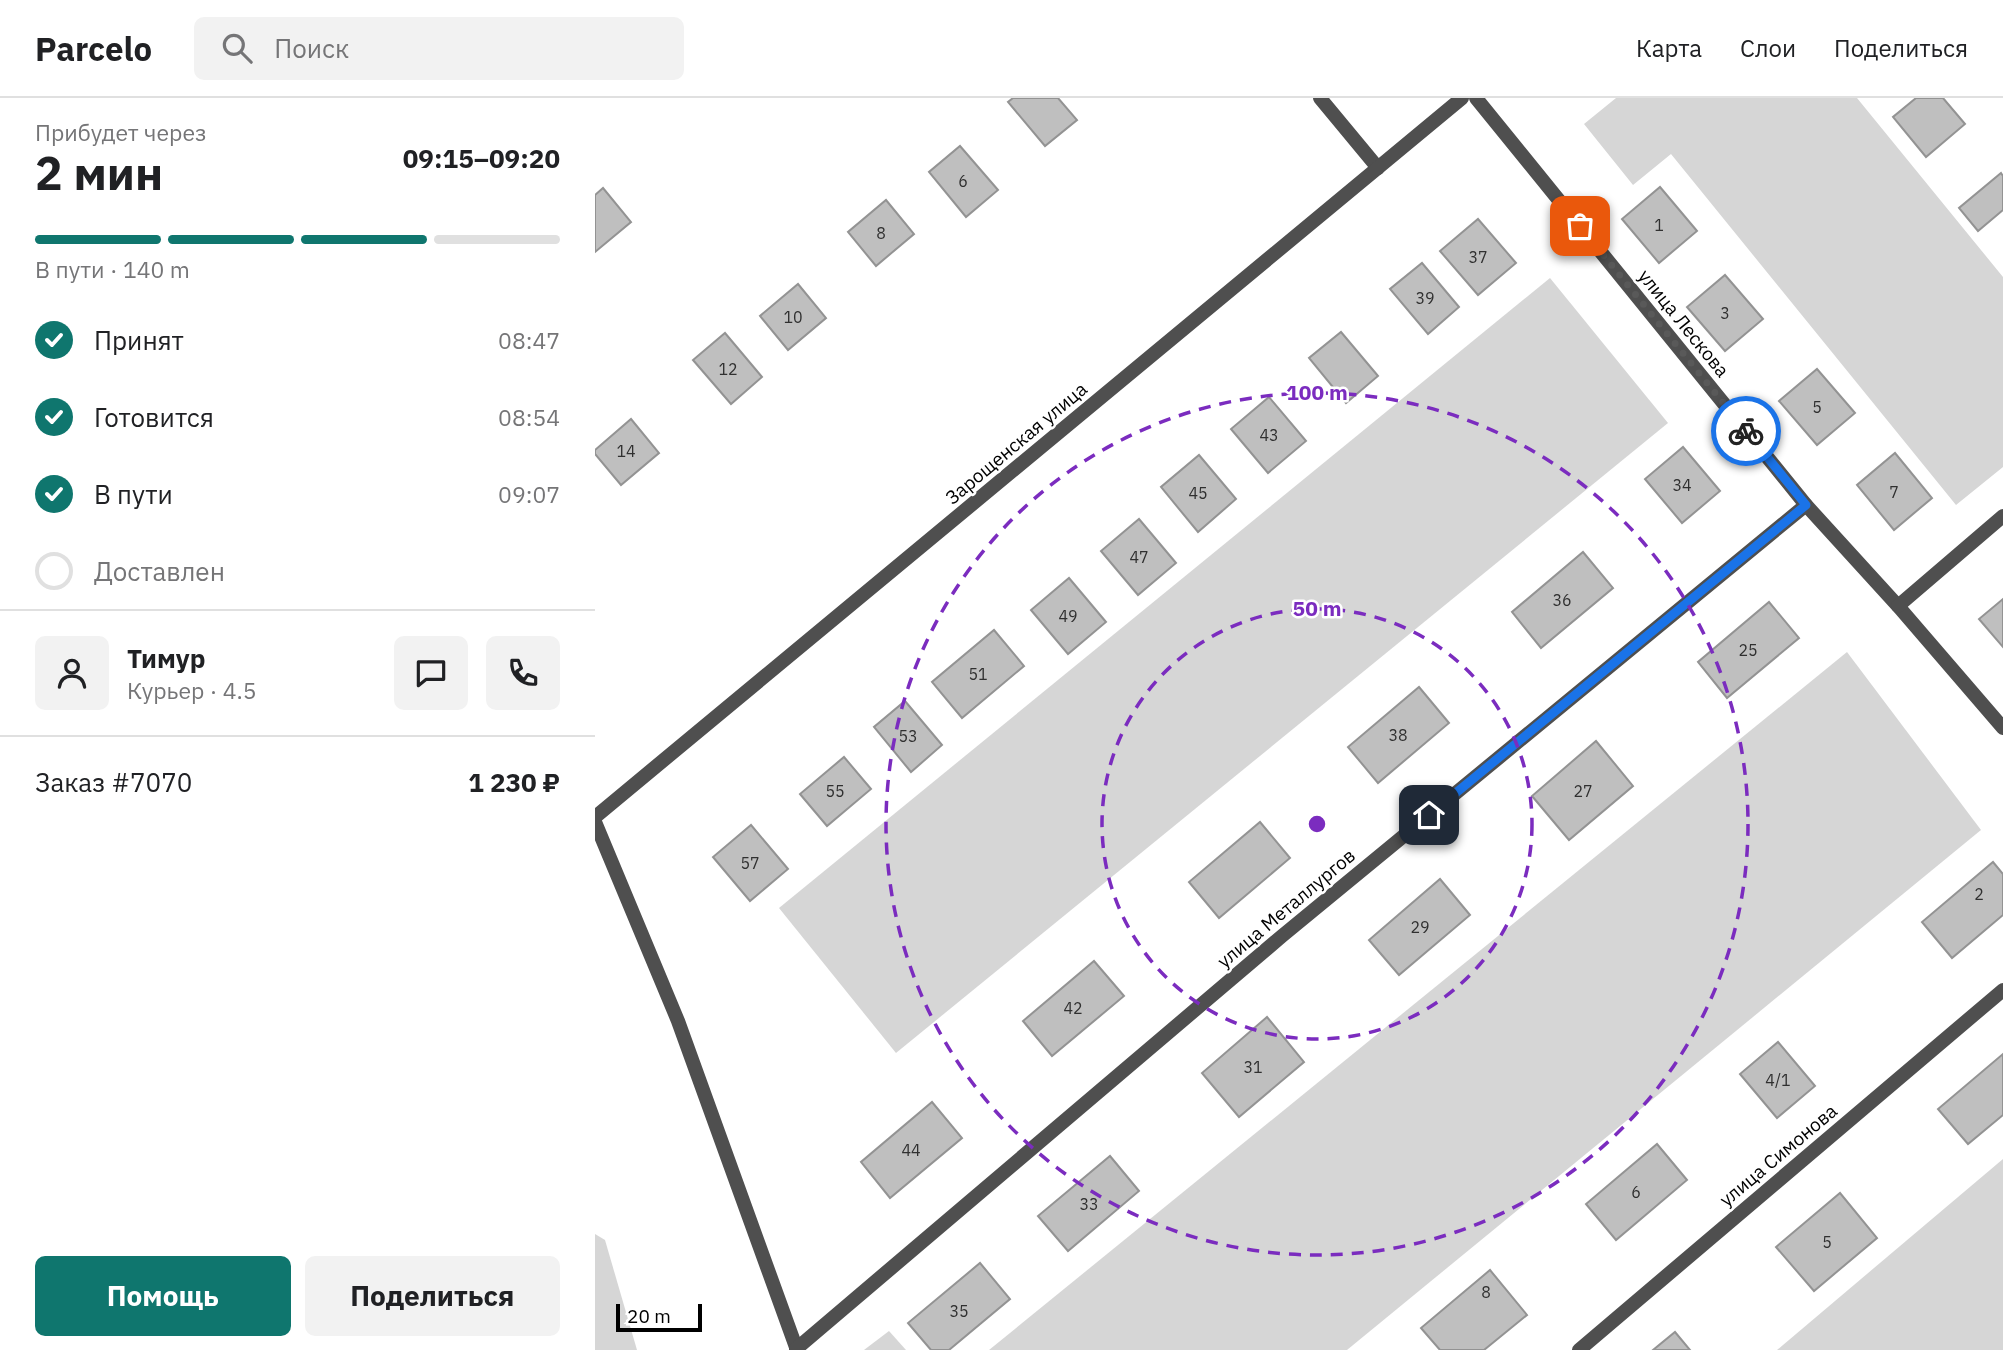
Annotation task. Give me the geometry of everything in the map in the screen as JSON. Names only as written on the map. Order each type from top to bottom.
[{"type":"street","points":[[1320,98],[1378,168]]},
{"type":"street","name":"Зарощенская улица","points":[[595,819],[1462,98]]},
{"type":"street","name":"улица Лескова","points":[[1476,98],[1806,505],[2003,728]]},
{"type":"street","name":"улица Металлургов","points":[[797,1349],[1282,936],[1806,505]]},
{"type":"street","points":[[1898,606],[2003,516]]},
{"type":"street","points":[[595,819],[678,1021],[797,1349]]},
{"type":"street","name":"улица Симонова","points":[[1579,1350],[2003,990]]},
{"type":"shaded area","points":[[1616,98],[1857,98],[2003,277],[2003,467],[1956,505],[1671,154],[1633,185],[1584,124]]},
{"type":"shaded area","points":[[1550,278],[1668,423],[896,1053],[779,908]]},
{"type":"shaded area","points":[[1847,652],[1981,830],[1347,1350],[989,1350]]},
{"type":"shaded area","points":[[2003,1159],[2003,1350],[1777,1350]]},
{"type":"shaded area","points":[[595,1234],[605,1240],[637,1350],[595,1350]]},
{"type":"shaded area","points":[[889,1331],[906,1350],[864,1350]]},
{"type":"building","points":[[1013,98],[1058,98],[1077,120],[1045,146],[1008,102]]},
{"type":"building","points":[[1916,98],[1943,98],[1965,124],[1926,157],[1893,117]]},
{"type":"building","points":[[960,146],[998,190],[966,217],[929,172]]},
{"type":"building","points":[[2001,173],[2003,210],[1978,231],[1959,208]]},
{"type":"building","points":[[1660,187],[1697,231],[1659,263],[1622,219]]},
{"type":"building","points":[[603,188],[631,222],[595,252],[595,195]]},
{"type":"building","points":[[886,200],[914,234],[876,266],[848,232]]},
{"type":"building","points":[[1478,219],[1516,263],[1478,295],[1440,251]]},
{"type":"building","points":[[1422,263],[1459,307],[1428,334],[1390,289]]},
{"type":"building","points":[[1725,275],[1763,319],[1725,351],[1687,307]]},
{"type":"building","points":[[798,284],[826,318],[788,350],[760,316]]},
{"type":"building","points":[[1341,332],[1378,376],[1346,403],[1309,358]]},
{"type":"building","points":[[725,333],[762,377],[731,404],[693,360]]},
{"type":"building","points":[[1817,369],[1855,413],[1817,445],[1779,401]]},
{"type":"building","points":[[1269,397],[1306,441],[1268,473],[1231,429]]},
{"type":"building","points":[[631,419],[659,453],[621,485],[595,454],[595,450]]},
{"type":"building","points":[[1683,447],[1720,491],[1682,523],[1645,479]]},
{"type":"building","points":[[1895,453],[1932,498],[1894,530],[1857,485]]},
{"type":"building","points":[[1199,455],[1236,499],[1198,532],[1161,487]]},
{"type":"building","points":[[1139,519],[1176,563],[1138,595],[1101,551]]},
{"type":"building","points":[[1583,552],[1613,588],[1541,648],[1512,612]]},
{"type":"building","points":[[1069,578],[1106,622],[1068,654],[1031,610]]},
{"type":"building","points":[[2003,599],[2003,647],[1979,619]]},
{"type":"building","points":[[1769,602],[1799,638],[1727,698],[1698,662]]},
{"type":"building","points":[[994,630],[1024,666],[962,718],[932,682]]},
{"type":"building","points":[[1419,687],[1449,723],[1378,783],[1348,747]]},
{"type":"building","points":[[905,701],[942,745],[911,772],[874,727]]},
{"type":"building","points":[[1596,741],[1633,786],[1569,840],[1532,796]]},
{"type":"building","points":[[844,757],[871,789],[827,826],[800,794]]},
{"type":"building","points":[[1260,822],[1290,858],[1219,918],[1189,882]]},
{"type":"building","points":[[751,825],[788,869],[750,901],[713,857]]},
{"type":"building","points":[[1993,862],[2003,874],[2003,915],[1952,958],[1922,922]]},
{"type":"building","points":[[1440,879],[1470,915],[1399,975],[1369,940]]},
{"type":"building","points":[[1094,961],[1124,996],[1052,1056],[1023,1021]]},
{"type":"building","points":[[1267,1017],[1304,1062],[1239,1117],[1202,1073]]},
{"type":"building","points":[[1778,1042],[1815,1086],[1777,1118],[1740,1074]]},
{"type":"building","points":[[2003,1054],[2003,1115],[1968,1144],[1938,1109]]},
{"type":"building","points":[[932,1102],[962,1138],[890,1198],[861,1162]]},
{"type":"building","points":[[1657,1144],[1687,1180],[1616,1240],[1586,1204]]},
{"type":"building","points":[[1110,1156],[1139,1191],[1068,1251],[1038,1216]]},
{"type":"building","points":[[1840,1193],[1877,1238],[1814,1291],[1776,1247]]},
{"type":"building","points":[[980,1263],[1010,1299],[949,1350],[931,1350],[908,1323]]},
{"type":"building","points":[[1490,1270],[1527,1315],[1484,1350],[1440,1350],[1421,1328]]},
{"type":"building","points":[[1675,1332],[1690,1350],[1653,1350]]},
{"type":"way so far","points":[[1580,226],[1746,431]]},
{"type":"route","points":[[1429,815],[1806,505],[1746,431]]}]
